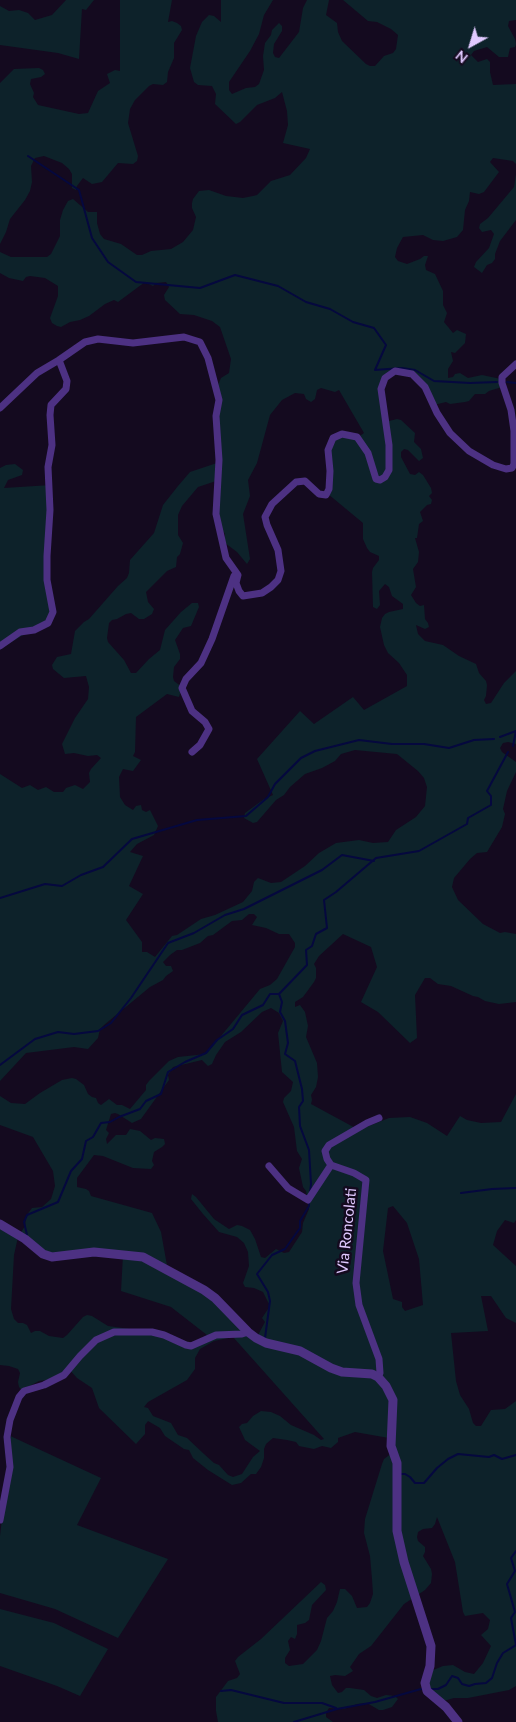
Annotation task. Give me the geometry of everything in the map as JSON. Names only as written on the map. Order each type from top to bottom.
[{"type":"street","points":[[0,408],[37,373],[85,342],[98,339],[133,343],[184,337],[200,342],[208,358],[219,400],[216,416],[219,460],[216,514],[226,558],[236,570],[238,575],[236,583],[238,591],[244,596],[262,593],[271,588],[278,580],[281,571],[278,550],[265,517],[272,504],[296,482],[305,481],[319,494],[326,495],[329,489],[330,471],[328,450],[332,438],[342,434],[357,437],[368,452],[376,479],[380,480],[385,477],[389,470],[389,445],[381,389],[385,378],[395,371],[412,374],[425,387],[437,413],[450,433],[469,450],[493,465],[506,469],[512,468],[514,464],[514,431],[511,410],[502,383],[502,377],[516,364]]},
{"type":"street","points":[[0,646],[20,632],[34,630],[48,623],[53,612],[47,580],[50,510],[48,467],[52,445],[50,415],[51,406],[66,389],[67,381],[59,360]]},
{"type":"street","points":[[192,752],[200,745],[209,729],[205,722],[192,711],[182,688],[186,679],[201,662],[212,638],[236,570]]},
{"type":"street","points":[[331,1165],[326,1158],[325,1151],[328,1145],[379,1118]]},
{"type":"street","name":"Via Roncolati","points":[[269,1166],[288,1188],[308,1200],[331,1165],[354,1173],[366,1180],[356,1283],[359,1305],[380,1359],[380,1373],[378,1377]]},
{"type":"street","points":[[0,1224],[43,1254],[52,1257],[94,1252],[143,1257],[204,1290],[215,1298],[248,1332],[266,1343],[300,1351],[342,1372],[364,1373],[378,1377],[386,1386],[393,1400],[391,1446],[396,1463],[397,1531],[404,1562],[431,1646],[430,1666],[425,1683],[427,1691],[458,1722]]},
{"type":"street","points":[[0,1520],[10,1467],[7,1437],[10,1420],[19,1397],[24,1391],[56,1380],[64,1375],[96,1340],[114,1332],[152,1332],[191,1346],[216,1335],[248,1332]]},
{"type":"shaded area","points":[[66,0],[94,0],[86,10],[82,9],[79,59],[58,53],[0,45],[0,6],[9,11],[19,10],[28,13],[35,20],[52,15]]},
{"type":"shaded area","points":[[120,0],[172,0],[168,22],[177,23],[181,26],[182,30],[174,43],[174,58],[168,72],[167,82],[163,85],[153,84],[149,86],[135,100],[130,109],[128,123],[138,156],[137,161],[133,164],[118,163],[102,182],[92,184],[83,178],[76,190],[72,188],[72,174],[62,163],[44,156],[35,158],[31,166],[32,182],[30,191],[10,219],[0,244],[0,83],[14,69],[39,68],[45,74],[31,79],[30,84],[34,93],[33,97],[38,105],[79,114],[88,113],[98,91],[110,83],[107,74],[115,70],[120,71]]},
{"type":"shaded area","points":[[221,0],[273,0],[264,15],[259,34],[250,51],[229,82],[229,90],[232,94],[259,84],[264,70],[263,56],[265,43],[272,30],[279,23],[282,26],[282,31],[274,44],[273,53],[275,57],[279,58],[299,32],[303,8],[307,0],[329,0],[326,15],[337,23],[342,41],[366,64],[375,66],[384,56],[393,53],[396,49],[398,35],[377,22],[368,21],[343,0],[516,0],[516,20],[509,21],[508,26],[516,44],[515,47],[510,48],[508,57],[499,57],[487,47],[474,51],[471,55],[478,62],[487,59],[490,62],[493,85],[516,84],[516,164],[513,161],[493,158],[490,162],[499,172],[484,192],[479,194],[470,192],[465,210],[463,230],[457,237],[443,241],[433,240],[423,235],[403,237],[395,257],[398,261],[407,264],[428,256],[425,265],[426,270],[435,274],[443,291],[443,305],[447,313],[444,322],[453,333],[457,330],[466,334],[465,343],[455,353],[451,352],[453,361],[448,369],[448,378],[460,373],[468,378],[482,375],[501,379],[502,387],[485,394],[475,394],[469,401],[450,404],[446,402],[434,405],[414,375],[400,371],[382,379],[385,422],[401,420],[415,433],[414,442],[421,449],[423,458],[419,461],[408,450],[404,449],[401,452],[401,457],[410,474],[415,475],[419,472],[423,475],[432,493],[429,496],[432,500],[431,504],[427,505],[420,512],[423,521],[419,524],[417,538],[415,538],[419,552],[418,562],[413,569],[416,587],[411,595],[416,603],[420,606],[424,605],[425,619],[429,627],[425,629],[416,625],[418,634],[425,641],[443,645],[459,656],[476,664],[479,673],[487,685],[484,700],[486,704],[491,703],[504,683],[516,671],[516,744],[503,743],[500,748],[502,752],[516,762],[516,772],[507,791],[503,809],[505,814],[502,827],[487,852],[477,853],[470,859],[454,878],[452,887],[458,900],[483,924],[500,933],[516,934],[516,1002],[499,1004],[485,1001],[451,986],[438,984],[430,978],[425,978],[415,995],[417,1038],[410,1043],[378,1012],[361,1002],[377,967],[371,947],[343,934],[319,956],[314,964],[316,978],[303,997],[295,1002],[295,1007],[300,1005],[305,1012],[308,1026],[306,1037],[317,1063],[318,1077],[316,1087],[311,1095],[311,1104],[359,1130],[389,1118],[410,1117],[427,1123],[447,1136],[460,1116],[467,1120],[481,1123],[501,1122],[516,1094],[516,1220],[514,1223],[505,1220],[497,1231],[493,1245],[516,1266],[516,1323],[506,1318],[491,1296],[481,1296],[488,1331],[451,1333],[456,1381],[460,1395],[469,1409],[473,1423],[476,1426],[481,1426],[491,1410],[505,1409],[516,1401],[516,1686],[509,1690],[468,1698],[454,1698],[440,1702],[424,1688],[426,1673],[443,1666],[453,1665],[465,1672],[474,1674],[483,1663],[491,1646],[481,1635],[488,1629],[490,1620],[483,1613],[465,1616],[463,1612],[455,1562],[437,1517],[432,1528],[423,1529],[418,1532],[417,1537],[418,1541],[425,1547],[423,1556],[431,1569],[431,1583],[425,1590],[404,1604],[371,1646],[359,1654],[350,1667],[353,1671],[345,1676],[330,1676],[332,1685],[338,1693],[346,1688],[350,1688],[364,1690],[377,1698],[386,1695],[395,1696],[398,1699],[392,1707],[383,1710],[379,1710],[367,1703],[357,1704],[344,1709],[329,1708],[326,1717],[333,1722],[218,1722],[216,1697],[228,1681],[237,1678],[240,1674],[235,1661],[238,1657],[261,1639],[321,1582],[325,1585],[326,1590],[312,1605],[309,1620],[297,1625],[295,1639],[291,1637],[288,1641],[290,1650],[285,1658],[285,1663],[289,1666],[303,1664],[317,1650],[327,1618],[333,1611],[340,1589],[345,1589],[352,1596],[357,1608],[367,1607],[370,1603],[373,1594],[370,1556],[364,1533],[365,1519],[384,1459],[392,1453],[389,1438],[355,1432],[338,1438],[338,1442],[331,1448],[322,1446],[314,1449],[299,1446],[296,1442],[273,1438],[266,1444],[261,1467],[256,1474],[251,1474],[241,1483],[232,1485],[208,1470],[193,1458],[189,1450],[184,1449],[165,1436],[160,1428],[148,1421],[145,1425],[145,1434],[136,1444],[99,1408],[92,1388],[77,1378],[68,1368],[53,1379],[39,1381],[22,1390],[18,1382],[20,1373],[18,1369],[0,1365],[0,1225],[18,1237],[25,1226],[26,1216],[32,1208],[42,1207],[51,1199],[55,1186],[53,1171],[33,1137],[0,1125],[0,1096],[11,1103],[25,1104],[62,1080],[72,1078],[84,1085],[88,1094],[96,1098],[101,1105],[109,1099],[117,1105],[130,1109],[146,1090],[146,1085],[149,1081],[169,1061],[178,1057],[206,1054],[260,989],[270,985],[277,979],[295,947],[295,943],[289,934],[279,934],[266,928],[252,925],[257,917],[254,914],[249,914],[242,920],[232,921],[200,943],[177,950],[170,955],[163,962],[166,966],[171,966],[173,971],[163,980],[150,987],[104,1025],[100,1029],[98,1038],[88,1049],[74,1047],[26,1053],[0,1081],[0,774],[22,788],[30,785],[38,790],[46,787],[54,792],[63,792],[66,788],[75,785],[83,789],[90,782],[89,773],[101,758],[97,755],[65,754],[62,744],[75,718],[88,699],[89,687],[86,676],[64,678],[53,669],[52,665],[57,657],[71,654],[75,631],[89,619],[127,578],[130,560],[154,533],[163,505],[178,486],[190,472],[220,462],[218,385],[221,378],[229,373],[231,359],[220,327],[212,321],[194,315],[180,314],[165,300],[164,295],[169,287],[166,282],[156,283],[153,286],[145,282],[118,302],[114,300],[89,316],[61,327],[57,326],[52,323],[50,318],[58,296],[58,286],[45,278],[30,276],[26,277],[23,281],[9,278],[0,273],[0,252],[11,257],[47,257],[51,254],[60,236],[60,220],[63,210],[68,201],[73,199],[88,212],[97,212],[97,223],[100,234],[104,239],[121,244],[137,255],[151,251],[171,249],[183,242],[193,230],[196,217],[192,203],[199,191],[209,190],[226,196],[243,198],[257,195],[271,181],[290,175],[306,158],[310,149],[283,143],[288,125],[287,111],[282,92],[275,98],[257,105],[236,124],[215,104],[216,94],[212,86],[198,85],[194,82],[190,68],[196,36],[202,22],[209,15],[214,16],[221,22]],"holes":[[[321,388],[335,392],[339,390],[364,433],[355,439],[337,435],[329,452],[328,494],[363,523],[363,539],[367,548],[370,552],[379,556],[379,560],[372,572],[373,607],[377,609],[380,605],[379,591],[385,584],[389,587],[392,596],[403,604],[403,609],[385,614],[380,627],[388,653],[399,663],[407,675],[407,686],[364,710],[353,697],[314,724],[300,711],[257,759],[273,795],[264,799],[245,813],[244,818],[253,823],[257,822],[276,800],[284,795],[305,774],[335,761],[341,754],[355,750],[397,754],[424,778],[427,787],[425,806],[416,817],[396,830],[388,842],[373,843],[359,840],[336,843],[319,853],[305,866],[281,882],[271,883],[258,878],[254,882],[252,891],[243,902],[215,915],[201,919],[177,935],[172,936],[155,957],[147,952],[142,952],[142,942],[126,920],[143,894],[129,886],[143,856],[130,852],[137,844],[154,835],[158,826],[150,810],[146,812],[142,810],[141,805],[136,806],[133,810],[125,805],[120,797],[119,777],[123,769],[133,771],[141,760],[133,756],[135,752],[136,717],[167,694],[179,697],[182,687],[174,681],[173,677],[174,667],[180,659],[175,640],[183,628],[191,626],[199,607],[198,603],[192,603],[181,612],[165,630],[160,650],[136,673],[131,673],[124,660],[108,642],[109,623],[126,614],[131,613],[139,619],[144,619],[152,614],[154,609],[148,602],[146,592],[167,571],[176,567],[177,557],[180,554],[183,543],[178,535],[178,515],[182,506],[198,487],[216,481],[217,522],[225,534],[225,543],[237,552],[247,564],[250,559],[243,514],[250,496],[248,480],[257,463],[270,415],[282,400],[295,393],[304,394],[306,399],[311,402],[315,399],[317,390]],[[271,1008],[279,1013],[283,1021],[278,1033],[282,1072],[293,1082],[291,1091],[284,1098],[283,1102],[294,1127],[297,1151],[302,1159],[299,1168],[309,1209],[303,1223],[302,1232],[289,1252],[284,1253],[276,1249],[265,1258],[261,1257],[250,1230],[237,1225],[229,1229],[214,1219],[192,1194],[191,1199],[219,1232],[237,1237],[244,1243],[248,1252],[249,1266],[243,1283],[245,1287],[263,1292],[269,1304],[262,1318],[265,1322],[256,1339],[197,1286],[168,1271],[161,1232],[152,1213],[91,1196],[86,1189],[77,1187],[77,1178],[94,1155],[103,1156],[133,1168],[151,1169],[154,1165],[152,1161],[154,1152],[165,1144],[164,1139],[155,1138],[151,1140],[140,1131],[130,1129],[126,1135],[116,1135],[107,1144],[106,1139],[109,1133],[106,1130],[111,1114],[118,1114],[132,1123],[141,1119],[169,1080],[168,1075],[173,1067],[202,1060],[208,1066],[212,1064],[225,1042],[241,1032],[262,1012]],[[393,1206],[407,1223],[419,1259],[423,1305],[405,1311],[402,1307],[402,1302],[393,1299],[383,1251],[388,1208]],[[18,1237],[51,1258],[123,1255],[121,1291],[171,1307],[207,1335],[194,1343],[167,1334],[108,1326],[87,1315],[63,1338],[49,1336],[40,1331],[31,1333],[27,1325],[18,1323],[14,1319],[11,1309],[14,1255]],[[233,1337],[324,1439],[321,1440],[291,1425],[280,1416],[271,1412],[261,1411],[239,1427],[245,1440],[260,1451],[253,1457],[242,1474],[233,1477],[228,1475],[187,1438],[178,1435],[171,1423],[153,1416],[148,1408],[144,1407],[148,1402],[187,1380],[195,1369],[195,1358],[200,1349],[214,1341]]]},
{"type":"shaded area","points":[[516,174],[516,220],[500,241],[495,259],[487,265],[482,273],[474,267],[476,262],[489,248],[494,234],[491,230],[482,232],[479,228],[480,224],[488,218],[514,187]]},
{"type":"shaded area","points":[[15,464],[23,470],[22,475],[8,480],[4,488],[51,485],[48,559],[53,617],[0,649],[0,468]]},
{"type":"shaded area","points":[[6,1434],[101,1478],[77,1525],[168,1559],[118,1638],[55,1609],[0,1593],[0,1536],[9,1456]]},
{"type":"shaded area","points":[[0,1609],[54,1623],[108,1649],[80,1696],[0,1666]]},
{"type":"waterway","points":[[28,156],[79,190],[92,238],[108,262],[136,282],[200,288],[235,275],[278,286],[306,302],[330,309],[353,322],[374,328],[386,345],[375,370],[402,368],[415,370],[434,381],[497,382]]},
{"type":"waterway","points":[[507,382],[516,383]]},
{"type":"waterway","points":[[500,737],[516,731]]},
{"type":"waterway","points":[[513,746],[516,731]]},
{"type":"waterway","points":[[0,898],[45,884],[62,886],[81,875],[103,867],[132,839],[197,820],[246,816],[268,797],[275,784],[301,758],[315,751],[359,740],[392,744],[424,744],[449,748],[474,740],[494,739]]},
{"type":"waterway","points":[[27,1235],[24,1222],[27,1215],[58,1202],[71,1171],[82,1159],[86,1141],[93,1137],[101,1123],[110,1122],[140,1109],[146,1101],[161,1094],[168,1072],[206,1053],[217,1040],[233,1029],[242,1015],[263,1005],[270,994],[279,994],[307,965],[306,950],[312,946],[316,934],[327,928],[324,900],[376,858],[419,851],[467,824],[468,818],[491,805],[491,796],[487,791],[508,752]]},
{"type":"waterway","points":[[0,1065],[35,1039],[58,1032],[74,1034],[98,1031],[111,1023],[131,998],[168,943],[194,933],[225,915],[244,909],[322,870],[342,855],[374,861]]},
{"type":"waterway","points":[[279,994],[282,1002],[280,1012],[285,1021],[288,1043],[285,1054],[295,1061],[302,1089],[303,1101],[299,1107],[300,1126],[309,1150],[310,1193]]},
{"type":"waterway","points":[[461,1193],[516,1188]]},
{"type":"waterway","points":[[265,1338],[270,1301],[268,1292],[257,1274],[272,1255],[285,1249],[300,1228],[300,1221],[309,1206],[309,1202]]},
{"type":"waterway","points":[[401,1474],[410,1477],[415,1483],[424,1483],[437,1468],[458,1454],[489,1457],[494,1455],[502,1459],[516,1455]]},
{"type":"waterway","points":[[432,1689],[438,1689],[446,1685],[452,1676],[458,1678],[462,1684],[469,1686],[486,1683],[492,1678],[503,1653],[516,1645],[511,1618],[515,1612],[507,1584],[515,1571],[511,1558],[516,1551]]},
{"type":"waterway","points":[[294,1722],[337,1709],[375,1702],[421,1689]]},
{"type":"waterway","points":[[221,1691],[231,1690],[284,1703],[322,1703],[336,1708]]}]
